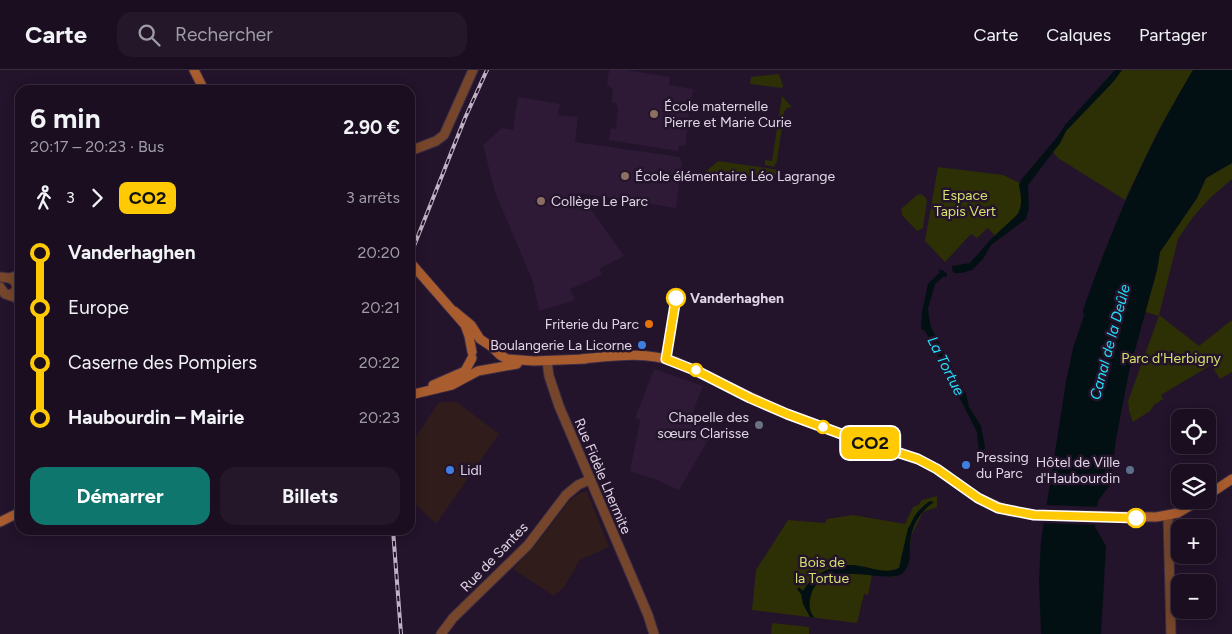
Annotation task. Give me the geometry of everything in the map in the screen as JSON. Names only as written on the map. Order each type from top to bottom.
[{"type":"main road","points":[[194,70],[202,85]]},
{"type":"main road","points":[[415,268],[454,311],[468,322],[478,337],[508,359],[534,361]]},
{"type":"main road","points":[[454,311],[468,331],[476,366],[487,369]]},
{"type":"main road","points":[[415,392],[463,372],[468,367],[478,345],[487,344]]},
{"type":"main road","points":[[487,369],[496,361],[496,350]]},
{"type":"main road","points":[[415,393],[452,385],[476,372],[487,369],[534,361],[631,355],[663,359],[699,372],[772,408],[918,459],[937,469],[978,498],[998,508],[1024,514],[1148,518],[1168,516],[1186,509]]},
{"type":"main road","points":[[1216,490],[1232,479]]},
{"type":"main road","points":[[0,522],[15,514]]},
{"type":"main road","points":[[0,527],[15,520]]},
{"type":"street","points":[[415,149],[436,141],[444,135],[473,70]]},
{"type":"street","points":[[3,290],[2,282],[5,278]]},
{"type":"street","points":[[3,290],[15,292]]},
{"type":"street","points":[[3,290],[15,296]]},
{"type":"street","name":"Rue Fidèle Lhermite","points":[[547,360],[549,376],[556,400],[654,634]]},
{"type":"street","name":"Rue de Santes","points":[[441,634],[453,618],[528,545],[566,495],[578,485],[589,480]]},
{"type":"street","points":[[1168,516],[1171,634]]},
{"type":"shaded area","name":"École maternelle Pierre et Marie Curie","points":[[609,70],[625,70],[670,77],[669,85],[693,89],[685,146],[679,146],[678,151],[609,140],[611,128],[616,129],[618,109],[616,103],[611,102],[613,90],[607,84]]},
{"type":"shaded area","name":"Collège Le Parc","points":[[518,97],[560,104],[558,115],[578,117],[575,142],[680,157],[680,161],[682,161],[676,208],[579,193],[624,256],[599,269],[602,275],[570,289],[575,300],[539,311],[533,282],[495,192],[483,145],[502,128],[513,130]]},
{"type":"shaded area","points":[[654,369],[703,386],[692,414],[694,422],[712,433],[679,490],[630,471],[640,420],[635,418]]},
{"type":"shaded area","points":[[439,402],[457,402],[499,434],[436,524],[415,504],[415,438]]},
{"type":"shaded area","points":[[587,491],[609,547],[580,560],[564,587],[554,596],[513,569],[537,543],[570,500],[580,493]]},
{"type":"green space","points":[[1122,70],[1193,70],[1158,131],[1125,200],[1058,158],[1053,152],[1066,131]]},
{"type":"green space","points":[[779,74],[782,88],[750,84],[751,77]]},
{"type":"green space","points":[[782,96],[792,107],[787,108],[784,112],[777,161],[774,167],[765,165],[765,160],[772,161]]},
{"type":"green space","points":[[718,161],[779,170],[779,172],[766,183],[703,174]]},
{"type":"green space","name":"Parc d'Herbigny","points":[[1232,163],[1232,179],[1210,198],[1193,217],[1178,239],[1159,315],[1199,346],[1232,320],[1232,372],[1220,379],[1211,365],[1161,395],[1163,399],[1154,405],[1150,411],[1133,422],[1128,401],[1159,316],[1145,312],[1160,252],[1197,198],[1206,178]]},
{"type":"green space","name":"Espace Tapis Vert","points":[[938,167],[1003,175],[1020,183],[1021,195],[1020,209],[1017,215],[995,236],[988,228],[977,238],[971,234],[945,262],[925,241]]},
{"type":"green space","points":[[920,194],[927,200],[923,228],[917,231],[902,215],[901,209]]},
{"type":"green space","name":"Bois de la Tortue","points":[[937,496],[937,507],[923,512],[911,536],[908,566],[904,572],[894,577],[872,575],[868,595],[864,594],[857,623],[752,610],[756,570],[788,520],[825,523],[827,519],[853,515],[905,524],[913,507],[922,500]]},
{"type":"green space","points":[[772,623],[809,627],[809,634],[771,634]]},
{"type":"water","points":[[1115,70],[1122,70],[1066,131],[1060,143],[1028,185],[1029,208],[1026,219],[991,245],[983,259],[972,270],[954,273],[952,266],[970,263],[991,239],[1018,214],[1021,203],[1019,185],[1021,180],[1065,125]]},
{"type":"water","name":"Canal de la Deûle","points":[[1193,70],[1232,70],[1232,163],[1206,178],[1197,198],[1160,252],[1157,270],[1129,372],[1116,439],[1110,485],[1098,501],[1095,527],[1106,546],[1101,634],[1041,634],[1039,580],[1041,541],[1066,382],[1073,348],[1084,316],[1083,310],[1106,248],[1132,187],[1160,128]]},
{"type":"water","name":"La Tortue","points":[[938,269],[947,274],[946,278],[944,276],[935,284],[928,308],[929,318],[931,327],[966,394],[969,407],[981,426],[985,446],[980,464],[976,463],[979,453],[977,432],[930,340],[925,331],[921,329],[922,312],[928,284],[940,272]]},
{"type":"water","points":[[930,501],[934,502],[922,513],[912,531],[909,563],[904,572],[891,577],[836,574],[827,577],[813,589],[810,605],[811,612],[815,618],[810,617],[803,604],[801,594],[797,589],[799,587],[803,591],[818,575],[838,566],[853,565],[888,571],[899,568],[908,528],[917,512]]},
{"type":"pier","points":[[1045,505],[1100,507],[1098,525],[1042,523]]},
{"type":"railway","points":[[415,243],[465,118],[487,70]]},
{"type":"railway","points":[[393,535],[401,634]]},
{"type":"bus line","name":"CO2","points":[[676,298],[666,359],[699,372],[737,392],[787,414],[918,459],[947,475],[978,498],[998,508],[1034,515],[1136,518]]},
{"type":"place","name":"École maternelle Pierre et Marie Curie","points":[[654,114]]},
{"type":"place","name":"École élémentaire Léo Lagrange","points":[[625,176]]},
{"type":"place","name":"Collège Le Parc","points":[[541,201]]},
{"type":"place","name":"Vanderhaghen","points":[[676,298]]},
{"type":"place","name":"Friterie du Parc","points":[[649,324]]},
{"type":"place","name":"Boulangerie La Licorne","points":[[642,345]]},
{"type":"place","name":"Chapelle des sœurs Clarisse","points":[[759,425]]},
{"type":"place","name":"Pressing du Parc","points":[[966,465]]},
{"type":"place","name":"Lidl","points":[[450,470]]},
{"type":"place","name":"Hôtel de Ville d'Haubourdin","points":[[1130,470]]}]
